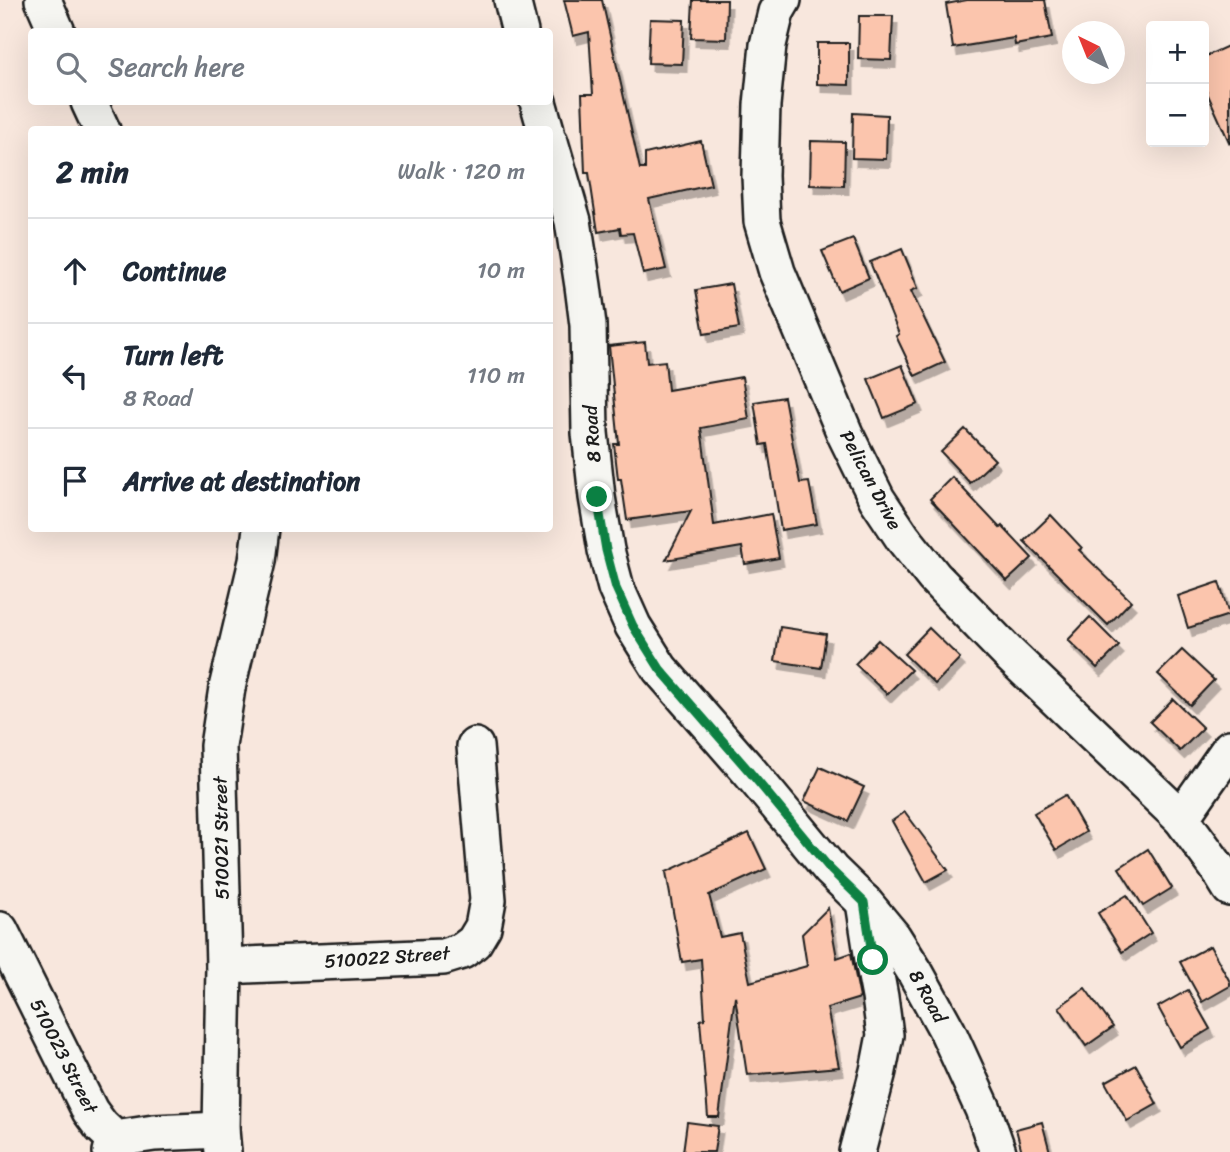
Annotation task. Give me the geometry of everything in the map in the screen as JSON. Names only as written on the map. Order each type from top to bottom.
[{"type":"street","points":[[43,0],[55,28]]},
{"type":"street","points":[[512,0],[519,28]]},
{"type":"street","name":"Pelican Drive","points":[[783,0],[776,12],[768,45],[763,93],[760,176],[762,221],[777,272],[845,434],[877,499],[934,577],[1010,655],[1181,818],[1230,888]]},
{"type":"street","points":[[90,105],[100,126]]},
{"type":"street","points":[[539,105],[545,126]]},
{"type":"street","name":"8 Road","points":[[553,152],[573,221],[582,273],[588,325],[590,433],[599,510],[616,588],[633,626],[660,669],[831,870],[864,902],[893,937],[948,1032],[983,1109],[998,1152]]},
{"type":"street","name":"510021 Street","points":[[222,1141],[224,966],[218,746],[227,688],[257,561],[261,532]]},
{"type":"street","name":"510022 Street","points":[[224,966],[443,957],[463,951],[474,942],[483,927],[488,900],[475,746]]},
{"type":"street","points":[[1181,818],[1230,748]]},
{"type":"street","points":[[857,1152],[885,1035],[864,902]]},
{"type":"street","name":"510023 Street","points":[[0,930],[90,1111],[113,1146]]},
{"type":"street","points":[[113,1146],[154,1133],[222,1141]]},
{"type":"building","points":[[564,0],[602,0],[640,169],[645,169],[645,154],[701,141],[711,185],[649,199],[666,269],[643,274],[633,233],[621,234],[620,228],[598,232],[589,173],[585,173],[582,94],[593,94],[589,32],[573,36]]},
{"type":"building","points":[[693,0],[727,0],[726,39],[691,38]]},
{"type":"building","points":[[967,0],[1045,0],[1052,38],[1015,45],[1014,38],[953,48],[946,4]]},
{"type":"building","points":[[859,16],[893,16],[891,60],[858,59]]},
{"type":"building","points":[[650,19],[684,20],[682,64],[648,63]]},
{"type":"building","points":[[817,43],[849,43],[849,85],[817,84]]},
{"type":"building","points":[[1230,45],[1230,144],[1209,97],[1209,55]]},
{"type":"building","points":[[853,113],[887,115],[886,159],[852,158]]},
{"type":"building","points":[[811,141],[845,142],[844,186],[810,185]]},
{"type":"building","points":[[853,239],[869,278],[839,291],[822,251]]},
{"type":"building","points":[[902,249],[918,288],[911,291],[945,362],[915,376],[896,336],[899,334],[870,262]]},
{"type":"building","points":[[731,284],[739,328],[704,334],[696,290]]},
{"type":"building","points":[[645,342],[647,363],[665,361],[668,390],[742,377],[749,419],[701,428],[714,525],[771,514],[779,558],[745,564],[742,547],[666,560],[691,511],[627,520],[614,444],[619,444],[609,346]]},
{"type":"building","points":[[902,365],[918,404],[884,418],[868,379]]},
{"type":"building","points":[[784,397],[800,483],[809,482],[817,524],[781,530],[767,444],[761,445],[754,402]]},
{"type":"building","points":[[965,429],[995,460],[970,483],[941,452]]},
{"type":"building","points":[[952,477],[1032,558],[1007,581],[930,499]]},
{"type":"building","points":[[1051,515],[1082,548],[1079,550],[1131,601],[1108,625],[1024,541]]},
{"type":"building","points":[[1219,582],[1229,615],[1188,628],[1178,596]]},
{"type":"building","points":[[1090,617],[1119,646],[1097,668],[1068,640]]},
{"type":"building","points":[[780,627],[826,634],[821,668],[775,661]]},
{"type":"building","points":[[929,628],[960,658],[935,684],[904,654]]},
{"type":"building","points":[[878,640],[911,670],[887,694],[855,664]]},
{"type":"building","points":[[1182,650],[1214,680],[1190,705],[1158,674]]},
{"type":"building","points":[[1173,699],[1203,728],[1180,751],[1150,722]]},
{"type":"building","points":[[820,767],[864,787],[848,821],[804,801]]},
{"type":"building","points":[[1065,795],[1086,832],[1056,850],[1034,813]]},
{"type":"building","points":[[905,812],[948,870],[926,882],[892,821]]},
{"type":"building","points":[[749,833],[766,869],[709,895],[720,937],[740,933],[750,982],[807,966],[802,934],[828,908],[837,958],[851,953],[860,998],[827,1008],[839,1067],[747,1075],[735,996],[719,1117],[708,1117],[700,1020],[705,1019],[701,959],[682,962],[666,872]]},
{"type":"building","points":[[1148,849],[1172,888],[1143,906],[1119,868]]},
{"type":"building","points":[[1127,895],[1151,933],[1122,952],[1098,913]]},
{"type":"building","points":[[1210,946],[1230,986],[1202,1002],[1180,962]]},
{"type":"building","points":[[1085,988],[1113,1027],[1086,1046],[1059,1007]]},
{"type":"building","points":[[1188,990],[1210,1029],[1180,1047],[1158,1007]]},
{"type":"building","points":[[1136,1065],[1157,1104],[1127,1121],[1105,1082]]},
{"type":"building","points":[[687,1122],[718,1126],[714,1152],[683,1152]]},
{"type":"building","points":[[1042,1122],[1050,1152],[1022,1152],[1016,1129]]},
{"type":"route","points":[[597,497],[616,588],[633,626],[660,669],[831,870],[864,902],[873,960]]}]
